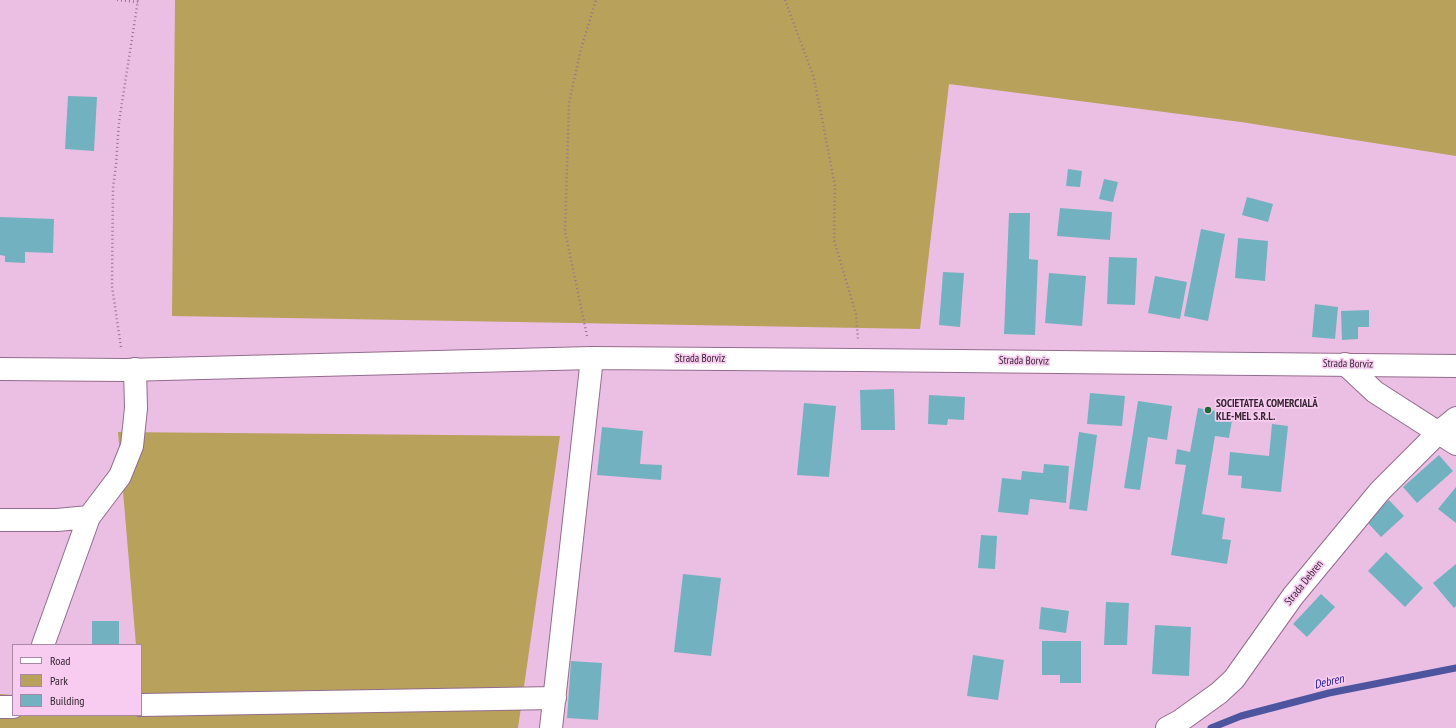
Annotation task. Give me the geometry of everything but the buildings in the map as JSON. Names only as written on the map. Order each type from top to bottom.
[{"type":"street","name":"Strada Borviz","points":[[0,369],[130,369],[592,358],[1456,366]]},
{"type":"street","points":[[551,728],[592,358]]},
{"type":"street","points":[[1345,364],[1375,392],[1448,438]]},
{"type":"street","points":[[43,644],[89,517],[120,476],[132,446],[136,408],[130,369]]},
{"type":"street","name":"Strada Debren","points":[[1167,728],[1180,721],[1219,693],[1234,679],[1297,590],[1380,492],[1448,438],[1456,418]]},
{"type":"street","points":[[0,520],[57,520],[89,517]]},
{"type":"street","points":[[142,705],[555,698]]},
{"type":"path","points":[[117,0],[138,1],[119,122],[112,204],[112,286],[130,369]]},
{"type":"path","points":[[592,358],[565,231],[569,103],[581,50],[596,0]]},
{"type":"path","points":[[785,0],[814,78],[835,186],[834,240],[856,314],[858,360]]},
{"type":"green space","points":[[175,0],[1456,0],[1456,156],[1241,122],[949,84],[920,329],[172,316]]},
{"type":"green space","points":[[118,432],[560,436],[518,728],[0,728],[0,694],[12,695],[12,716],[142,716],[142,644],[136,644]]},
{"type":"waterway","name":"Debren","points":[[1211,728],[1241,716],[1329,693],[1456,668]]},
{"type":"place","name":"SOCIETATEA COMERCIALĂ KLE-MEL S.R.L.","points":[[1208,410]]}]
